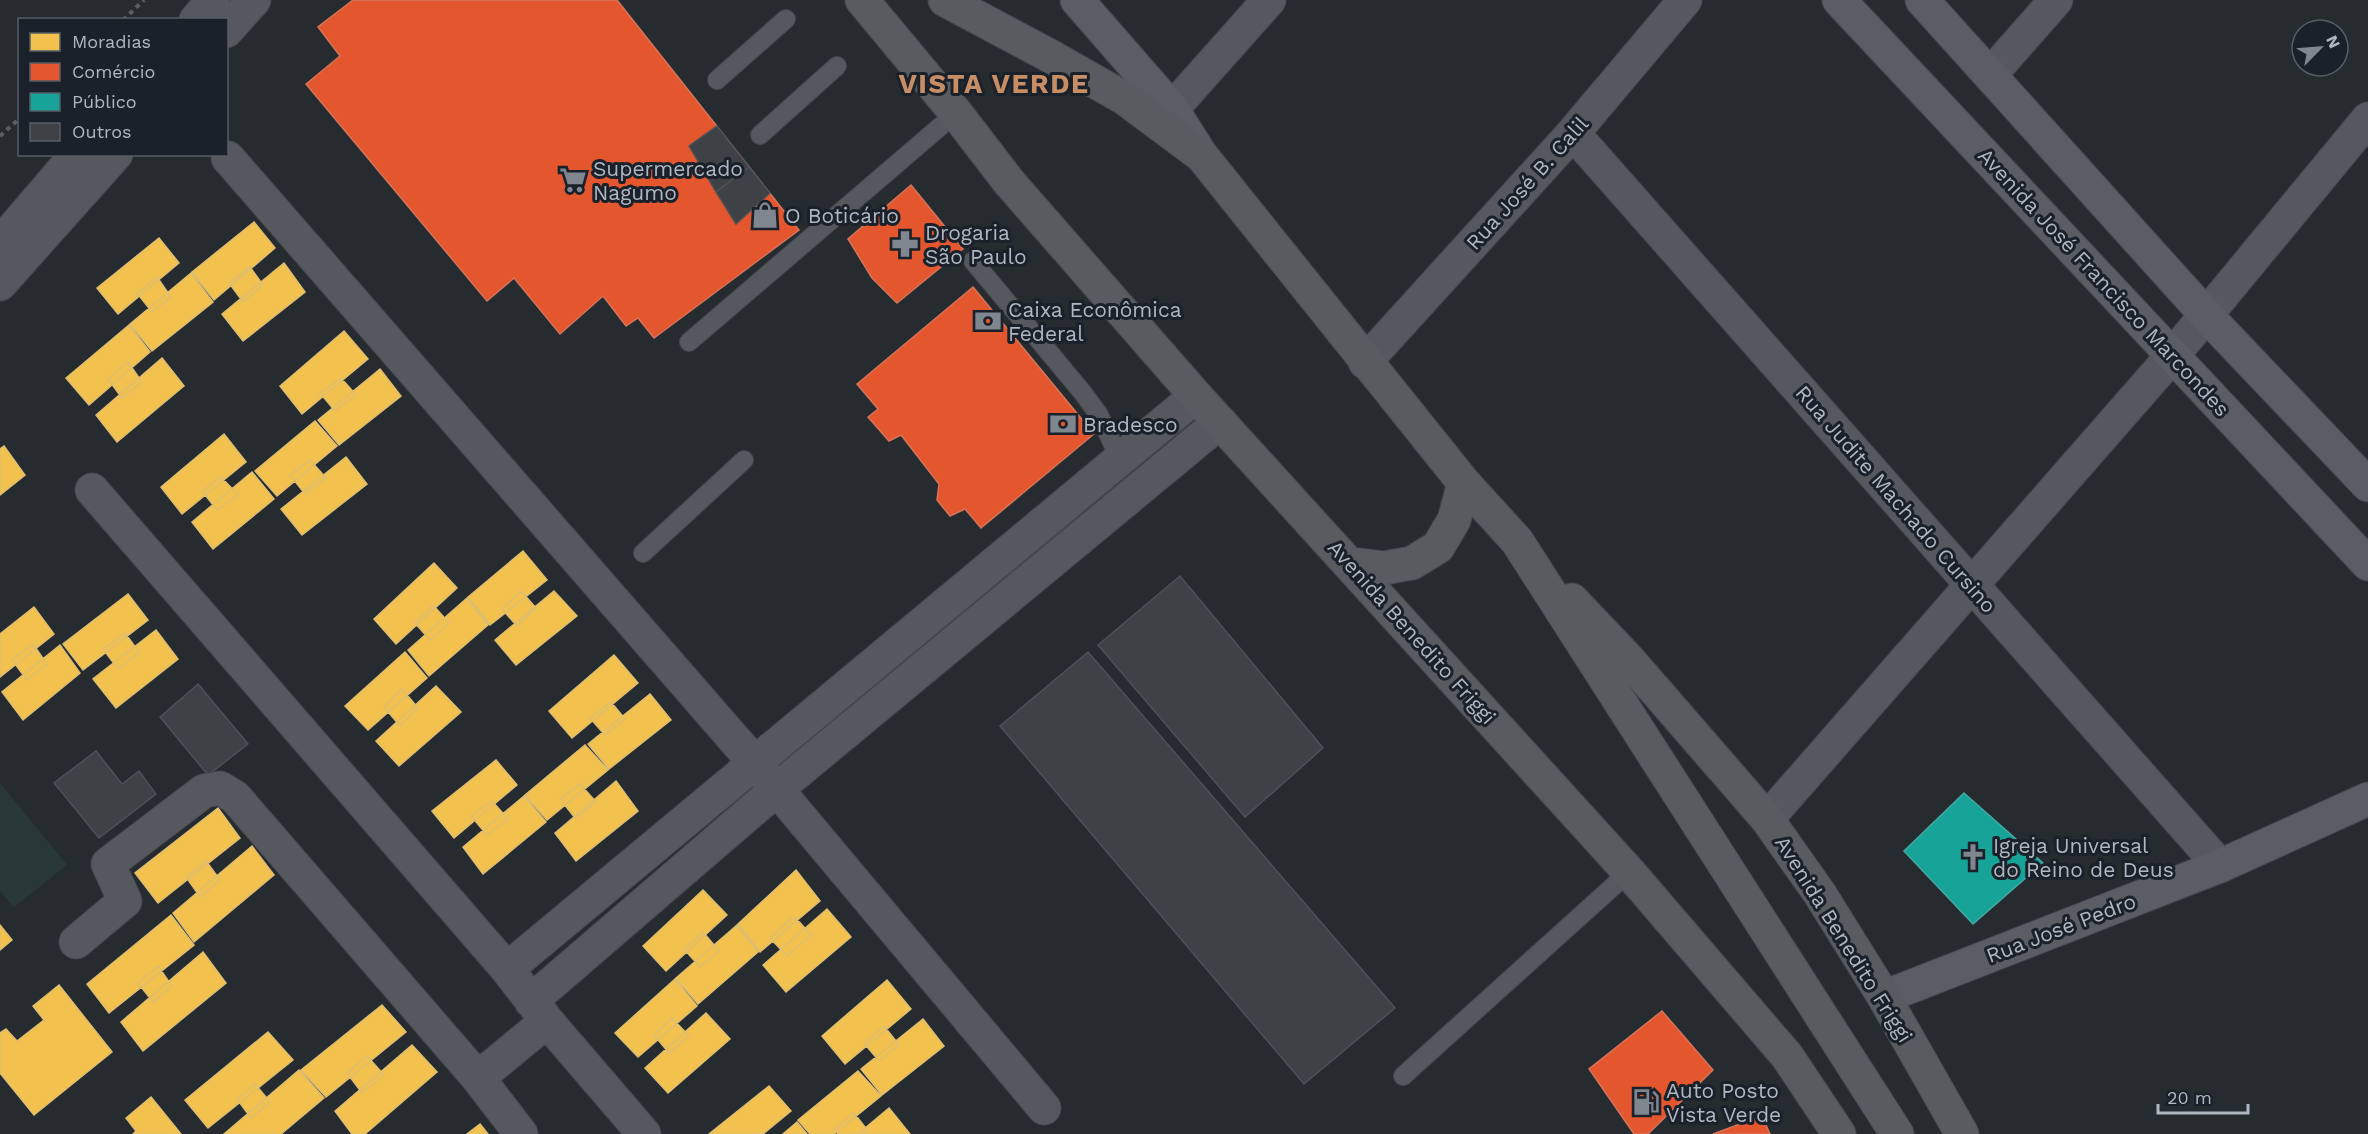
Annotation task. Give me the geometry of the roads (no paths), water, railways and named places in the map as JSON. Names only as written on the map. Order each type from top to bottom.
[{"type":"main road","name":"Avenida Benedito Friggi","points":[[862,0],[1033,210],[1196,396],[1629,872],[1787,1056]]},
{"type":"main road","name":"Avenida Benedito Friggi","points":[[945,0],[1124,98],[1202,156],[1464,483],[1629,660],[1767,819],[1820,894],[1884,997],[1962,1134]]},
{"type":"main road","points":[[1351,564],[1384,568],[1412,563],[1438,547],[1454,520],[1464,483]]},
{"type":"main road","name":"Avenida Benedito Friggi","points":[[1517,541],[1897,1134]]},
{"type":"main road","points":[[1787,1056],[1820,1134]]},
{"type":"main road","points":[[1787,1056],[1839,1134]]},
{"type":"street","points":[[198,18],[213,0]]},
{"type":"street","points":[[228,28],[254,0]]},
{"type":"street","points":[[1172,109],[1269,0]]},
{"type":"street","name":"Rua José B. Calil","points":[[1365,362],[1573,133],[1685,0]]},
{"type":"street","name":"Avenida José Francisco Marcondes","points":[[1839,0],[2368,564]]},
{"type":"street","points":[[1922,0],[2206,315],[2368,485]]},
{"type":"street","points":[[1990,75],[2056,0]]},
{"type":"street","points":[[1088,12],[1172,109],[1202,156]]},
{"type":"street","points":[[1767,819],[2173,355],[2368,119]]},
{"type":"street","name":"Rua Judite Machado Cursino","points":[[1573,133],[2220,866]]},
{"type":"street","points":[[0,244],[75,156]]},
{"type":"street","points":[[0,284],[114,156]]},
{"type":"street","points":[[228,158],[754,762],[1044,1108]]},
{"type":"street","points":[[507,969],[1196,396]]},
{"type":"street","points":[[478,1078],[539,1011],[776,790],[1220,422]]},
{"type":"street","points":[[92,490],[507,969],[539,1011],[644,1134]]},
{"type":"street","points":[[76,942],[125,901],[108,864],[204,791],[220,788],[235,796],[478,1078],[521,1134]]},
{"type":"street","name":"Rua José Pedro","points":[[1884,997],[2220,866],[2368,799]]},
{"type":"lane","points":[[1063,0],[1088,12]]},
{"type":"lane","points":[[717,80],[786,19]]},
{"type":"lane","points":[[760,135],[837,66]]},
{"type":"lane","points":[[688,342],[956,113]]},
{"type":"lane","points":[[973,261],[1083,393],[1099,415],[1120,459]]},
{"type":"lane","points":[[644,553],[744,460]]},
{"type":"lane","points":[[1403,1076],[1629,872]]},
{"type":"place","name":"Supermercado Nagumo","points":[[573,180]]},
{"type":"place","name":"O Boticário","points":[[765,215]]},
{"type":"place","name":"Drogaria São Paulo","points":[[905,244]]},
{"type":"place","name":"Caixa Econômica Federal","points":[[988,321]]},
{"type":"place","name":"Bradesco","points":[[1063,424]]},
{"type":"place","name":"Igreja Universal do Reino de Deus","points":[[1973,857]]},
{"type":"place","name":"Auto Posto Vista Verde","points":[[1646,1102]]},
{"type":"district","name":"VISTA VERDE","points":[[994,84]]}]
